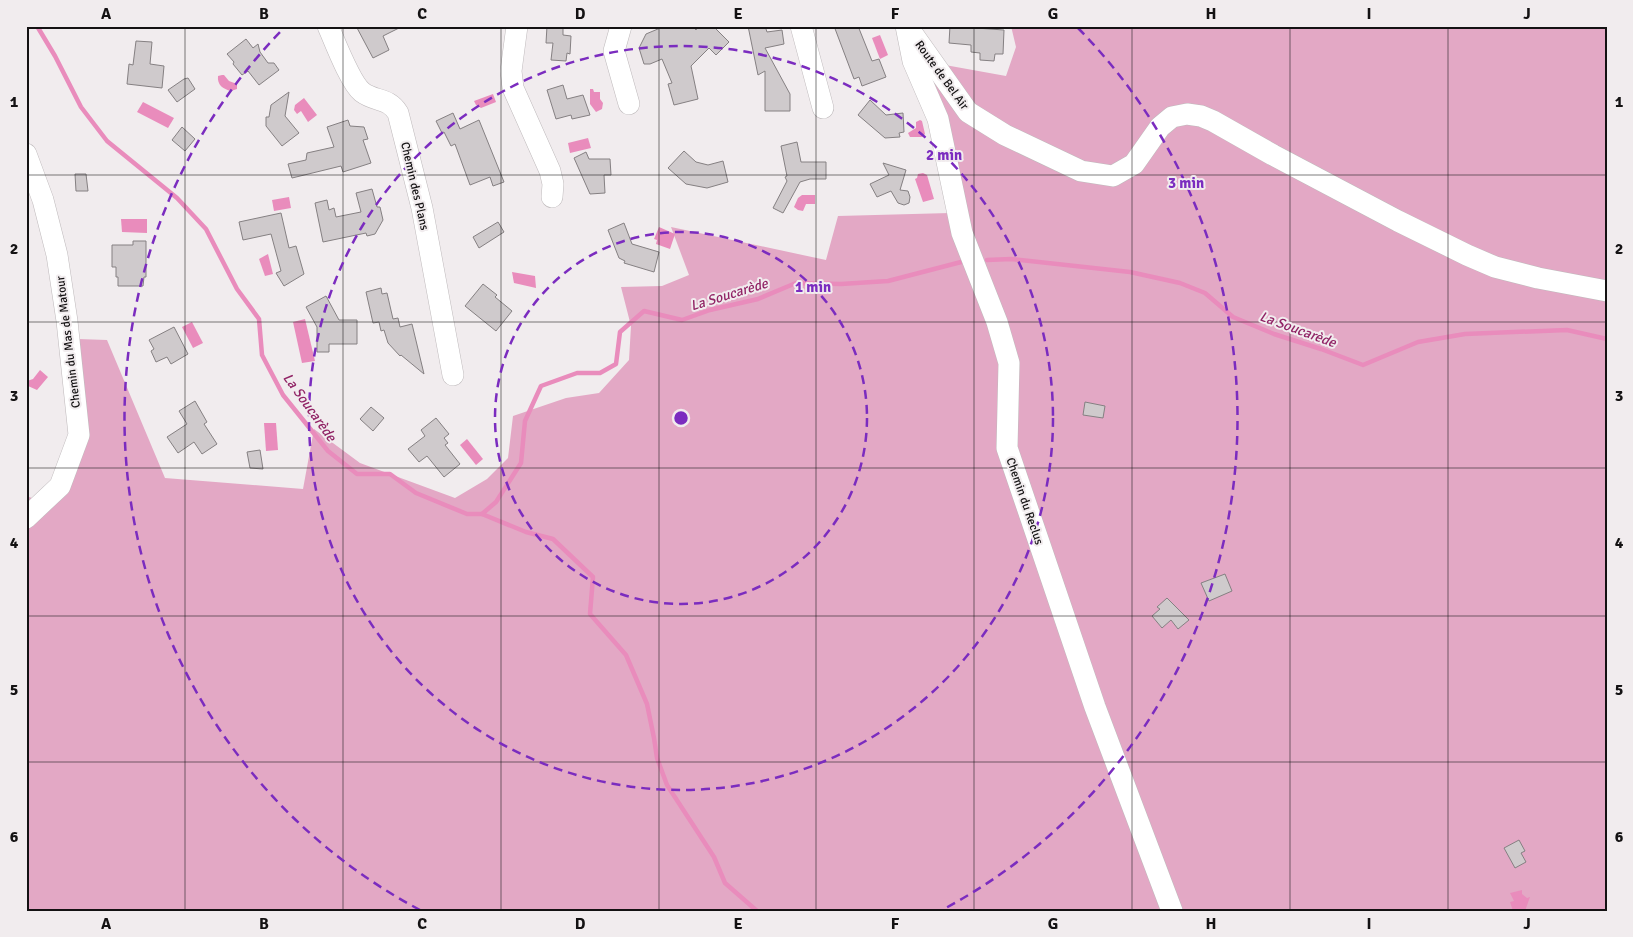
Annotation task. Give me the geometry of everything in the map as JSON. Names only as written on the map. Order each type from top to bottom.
[{"type":"street","name":"Chemin des Plans","points":[[328,26],[354,85],[364,93],[393,104],[398,113],[422,208],[453,376]]},
{"type":"street","points":[[517,26],[511,71],[513,88],[550,171],[553,184],[552,197]]},
{"type":"street","points":[[620,26],[614,51],[628,104]]},
{"type":"street","points":[[801,26],[823,108]]},
{"type":"street","name":"Route de Bel Air","points":[[907,26],[968,112],[1005,135],[1081,170],[1112,176],[1134,164],[1160,127],[1172,117],[1188,114],[1201,116],[1398,221],[1467,254],[1495,266],[1538,278],[1607,291]]},
{"type":"street","name":"Chemin du Reclus","points":[[907,26],[913,61],[938,119],[962,233],[997,322],[1009,363],[1007,448],[1092,698],[1172,911]]},
{"type":"street","name":"Chemin du Mas de Matour","points":[[26,154],[43,200],[57,256],[67,321],[79,435],[60,486],[26,518]]},
{"type":"shaded area","points":[[1011,26],[1607,26],[1607,911],[26,911],[26,496],[32,498],[68,486],[89,436],[78,339],[107,340],[165,478],[303,489],[314,429],[360,463],[455,498],[487,479],[508,458],[513,416],[566,398],[599,393],[629,360],[631,326],[621,287],[662,286],[689,275],[671,227],[826,260],[838,216],[950,213],[936,139],[909,72],[945,65],[1006,76],[1016,47]]},
{"type":"shaded area","points":[[880,35],[888,55],[880,59],[872,38]]},
{"type":"shaded area","points":[[224,75],[229,81],[237,84],[237,89],[231,91],[221,86],[218,82],[218,76]]},
{"type":"shaded area","points":[[590,89],[593,89],[594,92],[600,92],[600,99],[603,103],[602,109],[596,112],[590,104]]},
{"type":"shaded area","points":[[493,94],[496,102],[481,108],[474,101]]},
{"type":"shaded area","points":[[304,98],[317,115],[308,122],[301,111],[297,114],[294,110],[295,105]]},
{"type":"shaded area","points":[[143,102],[174,118],[168,128],[137,112]]},
{"type":"shaded area","points":[[922,121],[925,134],[922,137],[910,137],[908,133],[916,128],[916,122]]},
{"type":"shaded area","points":[[588,138],[591,148],[570,153],[568,143]]},
{"type":"shaded area","points":[[923,173],[927,175],[934,199],[923,202],[915,179],[918,174]]},
{"type":"shaded area","points":[[802,195],[815,195],[815,204],[806,204],[803,211],[794,207],[798,198]]},
{"type":"shaded area","points":[[289,197],[291,208],[274,211],[272,200]]},
{"type":"shaded area","points":[[121,219],[147,219],[147,233],[122,232]]},
{"type":"shaded area","points":[[659,227],[675,234],[670,249],[656,244],[657,240],[654,239]]},
{"type":"shaded area","points":[[268,254],[273,274],[265,276],[259,259]]},
{"type":"shaded area","points":[[512,272],[535,276],[536,288],[514,283]]},
{"type":"shaded area","points":[[305,319],[315,361],[302,363],[293,322]]},
{"type":"shaded area","points":[[192,322],[203,343],[193,348],[182,327]]},
{"type":"shaded area","points":[[40,370],[48,377],[37,390],[28,386],[27,381],[33,379]]},
{"type":"shaded area","points":[[264,423],[276,423],[278,450],[266,451]]},
{"type":"shaded area","points":[[467,439],[483,459],[476,465],[460,445]]},
{"type":"shaded area","points":[[1522,890],[1522,894],[1527,898],[1530,897],[1525,911],[1513,911],[1510,902],[1514,901],[1510,893]]},
{"type":"building","points":[[356,26],[403,26],[383,36],[389,50],[373,58]]},
{"type":"building","points":[[547,26],[563,28],[563,35],[571,36],[570,54],[567,53],[566,61],[551,60],[553,43],[546,43]]},
{"type":"building","points":[[665,26],[692,26],[696,30],[699,26],[713,26],[729,42],[716,55],[709,48],[691,66],[698,99],[674,105],[668,84],[672,83],[662,59],[650,64],[644,64],[639,48],[646,34]]},
{"type":"building","points":[[748,26],[765,26],[767,32],[782,30],[784,44],[765,48],[790,94],[790,111],[765,111],[765,71],[758,75]]},
{"type":"building","points":[[834,26],[858,26],[872,61],[879,59],[886,77],[862,86],[859,77],[854,79]]},
{"type":"building","points":[[950,26],[976,26],[976,28],[1004,30],[1003,54],[995,54],[994,61],[980,60],[980,53],[971,52],[971,45],[949,43]]},
{"type":"building","points":[[246,39],[253,48],[258,44],[260,52],[268,63],[274,63],[279,70],[259,85],[248,71],[242,75],[227,54]]},
{"type":"building","points":[[136,41],[152,42],[150,64],[164,66],[162,88],[127,84],[129,64],[133,65]]},
{"type":"building","points":[[188,78],[195,89],[177,102],[168,90]]},
{"type":"building","points":[[563,85],[567,99],[583,95],[590,115],[572,119],[571,115],[556,119],[547,90]]},
{"type":"building","points":[[289,92],[285,116],[299,133],[282,146],[266,126],[266,117],[269,117],[271,105]]},
{"type":"building","points":[[870,100],[886,115],[903,113],[904,132],[899,133],[900,137],[885,138],[858,115]]},
{"type":"building","points":[[453,113],[460,129],[479,120],[504,182],[493,186],[490,177],[470,185],[455,144],[451,146],[436,121]]},
{"type":"building","points":[[348,120],[350,126],[364,127],[368,139],[363,140],[371,163],[343,172],[341,166],[292,178],[288,164],[306,160],[307,153],[334,147],[327,127]]},
{"type":"building","points":[[182,127],[195,139],[185,151],[172,140]]},
{"type":"building","points":[[797,142],[801,162],[826,162],[826,179],[810,179],[800,182],[783,213],[773,208],[787,181],[781,146]]},
{"type":"building","points":[[684,151],[696,162],[708,165],[723,161],[728,182],[707,188],[686,184],[668,168]]},
{"type":"building","points":[[586,152],[589,159],[610,159],[611,175],[604,175],[605,193],[590,194],[574,158]]},
{"type":"building","points":[[883,163],[906,170],[900,190],[908,191],[909,203],[904,205],[898,203],[891,191],[877,197],[870,184],[889,175]]},
{"type":"building","points":[[75,174],[86,174],[88,191],[76,191]]},
{"type":"building","points":[[372,189],[377,207],[380,207],[383,220],[375,234],[367,236],[366,233],[323,242],[315,203],[327,200],[329,210],[334,208],[336,217],[361,212],[356,193]]},
{"type":"building","points":[[281,213],[289,248],[296,246],[304,274],[284,286],[276,273],[281,271],[271,234],[243,240],[239,222]]},
{"type":"building","points":[[498,222],[504,232],[479,248],[473,237]]},
{"type":"building","points":[[624,223],[632,244],[659,252],[654,272],[624,263],[625,261],[619,258],[608,230]]},
{"type":"building","points":[[133,241],[146,241],[146,277],[144,277],[143,286],[118,286],[116,267],[112,267],[112,245],[133,245]]},
{"type":"building","points":[[483,284],[512,311],[496,331],[465,306]]},
{"type":"building","points":[[381,288],[382,294],[387,293],[393,319],[398,318],[400,327],[412,324],[424,374],[400,356],[388,343],[384,330],[381,331],[379,322],[373,323],[366,292]]},
{"type":"building","points":[[326,296],[339,320],[357,320],[357,344],[329,344],[329,352],[317,352],[317,327],[306,307]]},
{"type":"building","points":[[174,327],[188,354],[171,364],[167,357],[156,362],[151,351],[154,349],[149,340]]},
{"type":"building","points":[[195,401],[207,422],[204,424],[217,444],[202,454],[194,442],[178,453],[167,437],[187,424],[179,411]]},
{"type":"building","points":[[1085,402],[1105,406],[1103,418],[1083,415]]},
{"type":"building","points":[[371,407],[384,418],[373,431],[360,419]]},
{"type":"building","points":[[436,418],[449,434],[444,438],[448,443],[445,445],[460,464],[444,477],[427,456],[419,462],[408,449],[425,436],[421,430]]},
{"type":"building","points":[[260,450],[263,469],[250,468],[247,452]]},
{"type":"building","points":[[1225,574],[1232,591],[1209,601],[1201,583]]},
{"type":"building","points":[[1167,598],[1189,620],[1178,629],[1171,620],[1162,628],[1152,616],[1160,609],[1157,607]]},
{"type":"building","points":[[1519,840],[1525,851],[1521,853],[1526,862],[1515,868],[1504,848]]},
{"type":"waterway","name":"La Soucarède","points":[[37,26],[81,107],[107,141],[177,198],[206,229],[237,289],[259,319],[262,355],[283,395],[328,451],[357,474],[390,474],[416,493],[467,514],[482,514],[496,502],[521,463],[525,421],[541,386],[577,373],[600,373],[616,364],[620,332],[644,311],[682,320],[710,310],[758,299],[796,283],[841,284],[888,281],[965,261]]},
{"type":"waterway","name":"La Soucarède","points":[[987,260],[1011,259],[1130,272],[1180,283],[1205,293],[1233,317],[1274,334],[1363,365],[1418,342],[1465,334],[1567,330],[1607,339]]},
{"type":"waterway","points":[[482,514],[526,532],[553,539],[593,577],[590,614],[626,655],[647,704],[657,758],[667,785],[714,857],[725,883],[757,911]]}]
